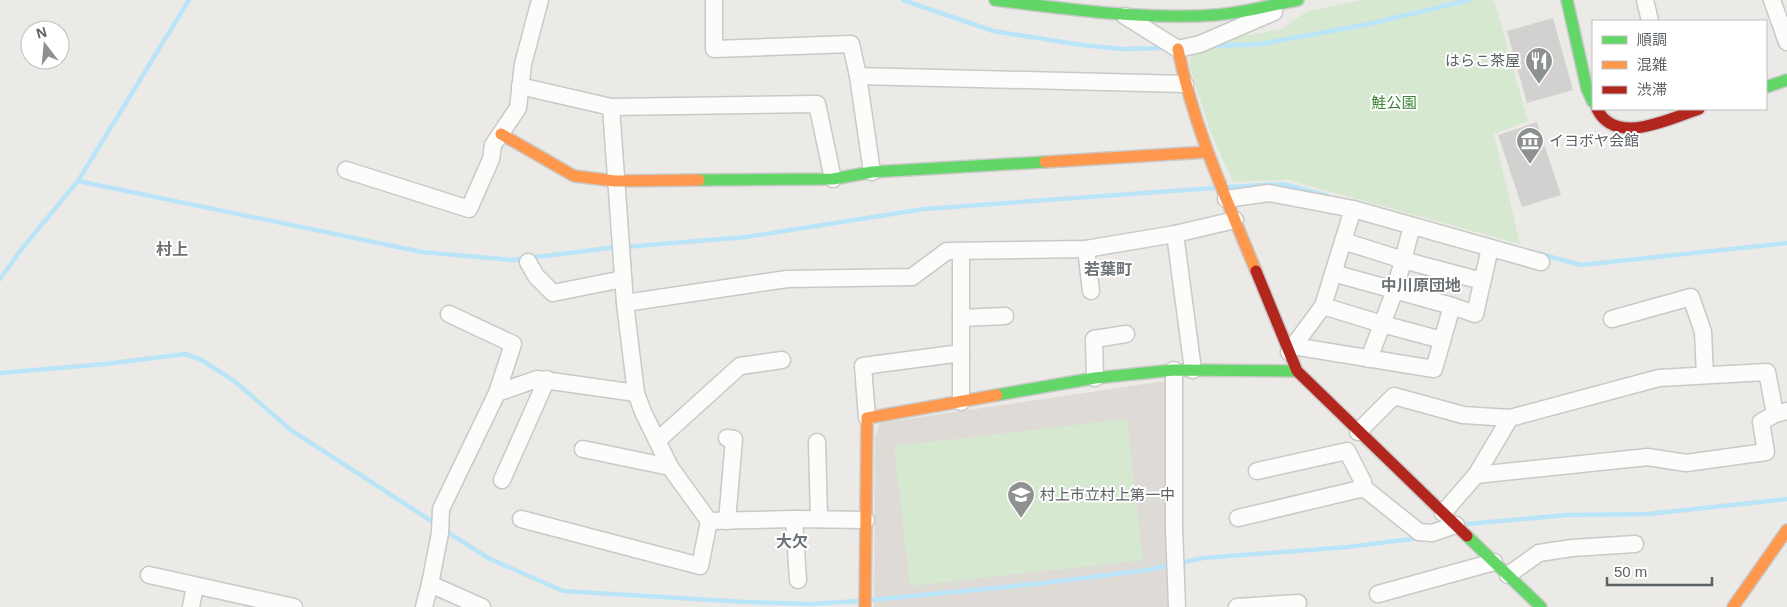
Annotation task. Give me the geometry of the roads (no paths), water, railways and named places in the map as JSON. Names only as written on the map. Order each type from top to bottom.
[{"type":"street","points":[[346,170],[469,209],[491,159],[493,145],[518,108],[523,64],[540,0]]},
{"type":"street","points":[[714,0],[714,49],[851,44],[858,76],[872,172]]},
{"type":"street","points":[[995,0],[1123,15],[1217,15],[1299,0]]},
{"type":"street","points":[[1123,15],[1178,49],[1200,44],[1299,0]]},
{"type":"street","points":[[1567,0],[1587,90],[1592,100]]},
{"type":"street","points":[[1645,0],[1650,20]]},
{"type":"street","points":[[1772,0],[1787,42]]},
{"type":"street","points":[[1178,49],[1185,84],[1207,152],[1291,349],[1297,371],[1541,607]]},
{"type":"street","points":[[858,76],[1185,84]]},
{"type":"street","points":[[1767,87],[1787,80]]},
{"type":"street","points":[[520,86],[610,107],[817,104],[833,179]]},
{"type":"street","points":[[521,519],[700,566],[709,521],[670,467],[643,412],[636,393],[625,303],[610,107]]},
{"type":"street","points":[[1597,110],[1600,116],[1612,126],[1626,129],[1641,127],[1667,114],[1693,110]]},
{"type":"street","points":[[501,134],[574,176],[615,180],[833,179],[872,172],[1207,152]]},
{"type":"street","points":[[1226,199],[1270,193],[1353,209],[1541,262]]},
{"type":"street","points":[[1291,349],[1323,306],[1353,209]]},
{"type":"street","points":[[625,303],[787,279],[912,277],[948,251],[1086,249],[1175,234],[1235,220]]},
{"type":"street","points":[[1369,359],[1395,290],[1412,226]]},
{"type":"street","points":[[1175,234],[1193,370]]},
{"type":"street","points":[[1343,242],[1482,281]]},
{"type":"street","points":[[1333,272],[1475,314],[1490,248]]},
{"type":"street","points":[[1086,249],[1091,291]]},
{"type":"street","points":[[961,252],[961,402]]},
{"type":"street","points":[[528,262],[536,276],[554,293],[623,279]]},
{"type":"street","points":[[1612,319],[1691,297],[1702,332],[1705,375]]},
{"type":"street","points":[[1323,306],[1442,340]]},
{"type":"street","points":[[1291,349],[1434,369],[1452,306]]},
{"type":"street","points":[[424,607],[440,532],[441,509],[497,393],[513,344],[449,314]]},
{"type":"street","points":[[961,318],[1005,316]]},
{"type":"street","points":[[1095,378],[1094,339],[1126,334]]},
{"type":"street","points":[[864,607],[867,418],[863,366],[961,353]]},
{"type":"street","points":[[657,441],[740,366],[782,360]]},
{"type":"street","points":[[867,418],[1095,378],[1174,370],[1297,371]]},
{"type":"street","points":[[1174,370],[1174,528],[1177,607]]},
{"type":"street","points":[[1358,432],[1394,396],[1463,415],[1510,418],[1659,378],[1767,372],[1781,413],[1761,422],[1766,452],[1686,463],[1648,457],[1476,475]]},
{"type":"street","points":[[497,393],[537,379],[636,393]]},
{"type":"street","points":[[502,480],[547,380]]},
{"type":"street","points":[[1443,513],[1476,475],[1510,418]]},
{"type":"street","points":[[727,438],[734,439],[727,521]]},
{"type":"street","points":[[817,442],[819,519]]},
{"type":"street","points":[[583,449],[670,467]]},
{"type":"street","points":[[1257,471],[1347,451],[1363,482],[1364,488],[1420,532],[1432,533],[1456,525]]},
{"type":"street","points":[[1238,518],[1364,488]]},
{"type":"street","points":[[794,519],[798,580]]},
{"type":"street","points":[[709,521],[866,520]]},
{"type":"street","points":[[1733,607],[1787,530]]},
{"type":"street","points":[[1508,575],[1538,553],[1572,548],[1635,544]]},
{"type":"street","points":[[1378,594],[1494,562]]},
{"type":"street","points":[[149,575],[294,607]]},
{"type":"street","points":[[430,584],[482,607]]},
{"type":"street","points":[[191,607],[195,586]]},
{"type":"street","points":[[1238,607],[1298,604]]},
{"type":"waterway","points":[[0,279],[20,251],[78,181],[189,0]]},
{"type":"waterway","points":[[903,0],[993,31],[1082,45],[1122,49],[1165,48]]},
{"type":"waterway","points":[[1213,46],[1261,44],[1369,24],[1469,0]]},
{"type":"waterway","points":[[78,181],[422,252],[512,260],[618,247]]},
{"type":"waterway","points":[[1230,187],[1283,184],[1328,196]]},
{"type":"waterway","points":[[625,247],[746,237],[924,209],[1214,188]]},
{"type":"waterway","points":[[1540,254],[1581,265],[1787,243]]},
{"type":"waterway","points":[[0,373],[105,364],[185,354],[200,359],[233,380],[291,430],[436,524]]},
{"type":"waterway","points":[[1467,524],[1567,515],[1649,514],[1787,499]]},
{"type":"waterway","points":[[444,530],[490,559],[563,591],[745,602],[811,604],[858,601]]},
{"type":"waterway","points":[[1179,563],[1203,558],[1348,547],[1419,538]]},
{"type":"waterway","points":[[871,600],[1035,584],[1147,570],[1171,565]]},
{"type":"place","name":"はらこ茶屋","points":[[1539,85]]},
{"type":"place","name":"イヨボヤ会館","points":[[1530,165]]},
{"type":"place","name":"村上市立村上第一中","points":[[1021,519]]},
{"type":"district","name":"村上","points":[[172,249]]},
{"type":"district","name":"若葉町","points":[[1108,269]]},
{"type":"district","name":"中川原団地","points":[[1421,285]]},
{"type":"district","name":"大欠","points":[[792,541]]},
{"type":"park label","name":"鮭公園","points":[[1394,103]]}]
